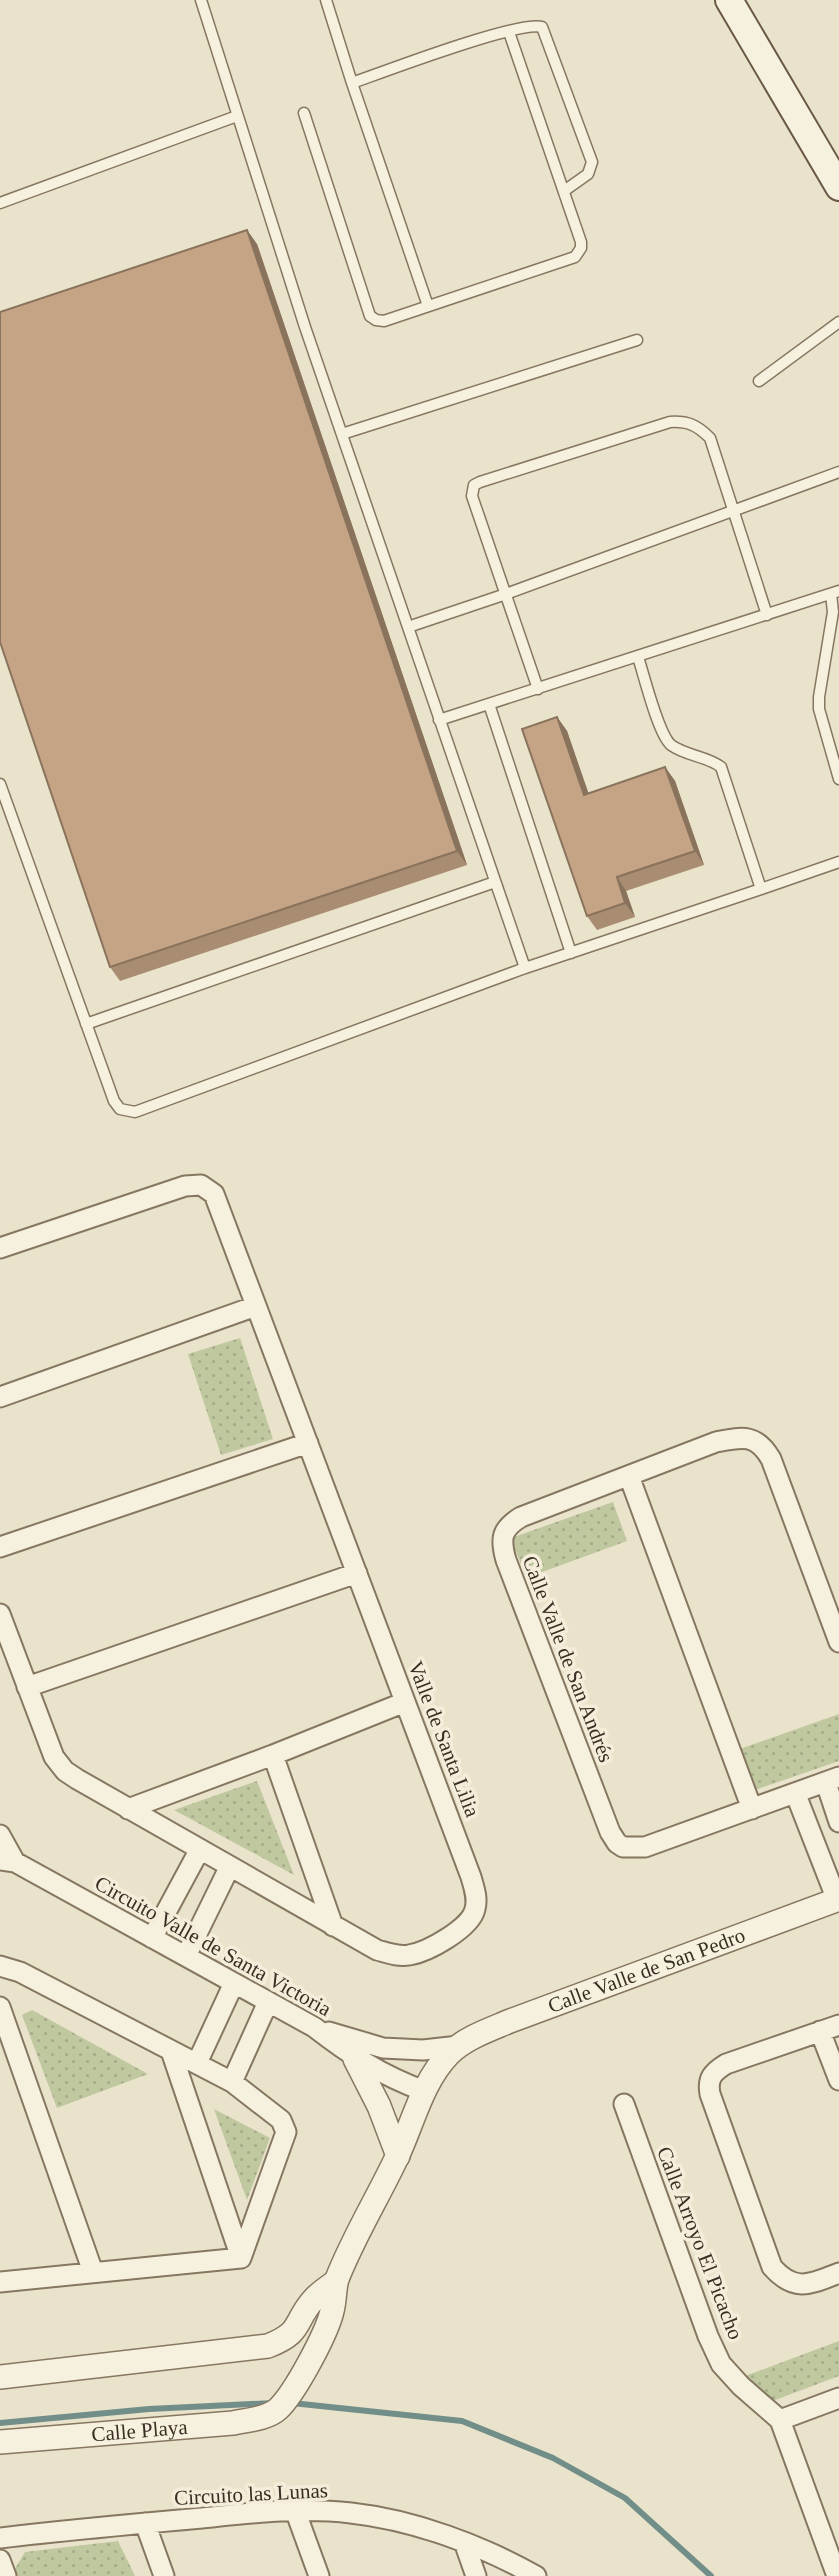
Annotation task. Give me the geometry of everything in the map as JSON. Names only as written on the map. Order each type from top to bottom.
[{"type":"main road","points":[[729,0],[839,187]]},
{"type":"street","name":"Valle de Santa Lilia","points":[[0,1248],[185,1186],[201,1185],[214,1194],[471,1877],[477,1896],[470,1920],[461,1929],[425,1951],[395,1956],[377,1950],[65,1772],[51,1749],[0,1614]]},
{"type":"street","points":[[0,1397],[256,1306]]},
{"type":"street","name":"Calle Valle de San Andrés","points":[[832,1780],[645,1847],[623,1847],[617,1843],[597,1801],[506,1560],[502,1539],[504,1530],[521,1517],[716,1442],[746,1438],[757,1441],[771,1459],[839,1642]]},
{"type":"street","points":[[0,1547],[307,1443]]},
{"type":"street","points":[[629,1476],[752,1809]]},
{"type":"street","points":[[27,1686],[357,1573]]},
{"type":"street","points":[[128,1809],[405,1702]]},
{"type":"street","points":[[273,1755],[333,1926]]},
{"type":"street","points":[[832,1780],[839,1822]]},
{"type":"street","points":[[796,1795],[838,1899]]},
{"type":"street","name":"Circuito Valle de Santa Victoria","points":[[0,1835],[8,1861],[314,2027],[355,2059],[403,2084],[424,2091]]},
{"type":"street","points":[[152,1938],[200,1849]]},
{"type":"street","points":[[186,1956],[230,1866]]},
{"type":"street","name":"Calle Valle de San Pedro","points":[[336,2281],[398,2156],[436,2068],[459,2046],[509,2021],[838,1899]]},
{"type":"street","points":[[0,1966],[20,1972],[232,2082],[281,2120],[286,2132],[242,2258]]},
{"type":"street","points":[[197,2063],[234,1983]]},
{"type":"street","points":[[232,2082],[268,2002]]},
{"type":"street","points":[[0,2007],[93,2272]]},
{"type":"street","name":"Calle Valle de San Pedro","points":[[314,2027],[383,2048],[423,2050],[459,2046]]},
{"type":"street","points":[[839,2080],[830,2028],[726,2064],[711,2075],[709,2087],[772,2267],[786,2281],[797,2285],[839,2273]]},
{"type":"street","points":[[172,2051],[242,2258]]},
{"type":"street","points":[[355,2059],[379,2106],[398,2156]]},
{"type":"street","name":"Calle Arroyo El Picacho","points":[[624,2104],[708,2336],[721,2364],[741,2386],[780,2420],[837,2576]]},
{"type":"street","points":[[0,2282],[242,2258]]},
{"type":"street","points":[[0,2377],[268,2346],[287,2339],[300,2324],[314,2299],[336,2281]]},
{"type":"street","name":"Calle Playa","points":[[0,2442],[233,2423],[278,2410],[303,2374],[332,2312],[336,2281]]},
{"type":"street","points":[[780,2420],[839,2398]]},
{"type":"street","points":[[295,2510],[319,2576]]},
{"type":"street","name":"Circuito las Lunas","points":[[0,2538],[295,2510],[363,2515],[425,2530],[464,2542],[536,2576]]},
{"type":"street","points":[[145,2523],[164,2576]]},
{"type":"street","points":[[464,2542],[476,2576]]},
{"type":"street","points":[[0,2560],[6,2576]]},
{"type":"lane","points":[[201,0],[342,434],[525,968]]},
{"type":"lane","points":[[326,0],[428,306]]},
{"type":"lane","points":[[352,83],[509,32],[534,25],[542,27],[592,162],[591,171],[564,191]]},
{"type":"lane","points":[[304,113],[370,316],[376,320],[384,321],[575,257],[581,248],[581,242],[509,32]]},
{"type":"lane","points":[[0,202],[237,117]]},
{"type":"lane","points":[[759,381],[839,321]]},
{"type":"lane","points":[[342,434],[637,340]]},
{"type":"lane","points":[[538,689],[472,496],[474,485],[480,482],[670,422],[684,421],[699,426],[710,438],[767,615]]},
{"type":"lane","points":[[408,627],[506,594],[839,472]]},
{"type":"lane","points":[[439,720],[835,592],[818,697],[839,779]]},
{"type":"lane","points":[[638,657],[664,736],[680,750],[714,761],[721,767],[761,889]]},
{"type":"lane","points":[[488,704],[571,953]]},
{"type":"lane","points":[[0,784],[114,1101],[120,1109],[135,1112],[525,968],[839,862]]},
{"type":"lane","points":[[86,1024],[495,882]]},
{"type":"green space","points":[[240,1338],[273,1439],[221,1455],[188,1354]]},
{"type":"green space","points":[[613,1502],[627,1541],[526,1578],[511,1538]]},
{"type":"green space","points":[[839,1714],[839,1761],[755,1790],[740,1749]]},
{"type":"green space","points":[[257,1781],[294,1875],[174,1810]]},
{"type":"green space","points":[[32,2010],[148,2074],[57,2108],[22,2015]]},
{"type":"green space","points":[[214,2109],[270,2138],[247,2200]]},
{"type":"green space","points":[[839,2341],[839,2376],[751,2409],[745,2376]]},
{"type":"green space","points":[[118,2541],[135,2576],[14,2576],[13,2572],[25,2552]]},
{"type":"building","points":[[247,230],[457,851],[110,967],[0,642],[0,312]]},
{"type":"building","points":[[557,717],[584,795],[665,767],[695,851],[617,877],[625,903],[587,916],[522,729]]},
{"type":"waterway","points":[[0,2423],[149,2409],[274,2403]]},
{"type":"waterway","points":[[292,2403],[462,2421],[553,2458],[625,2498],[711,2576]]}]
